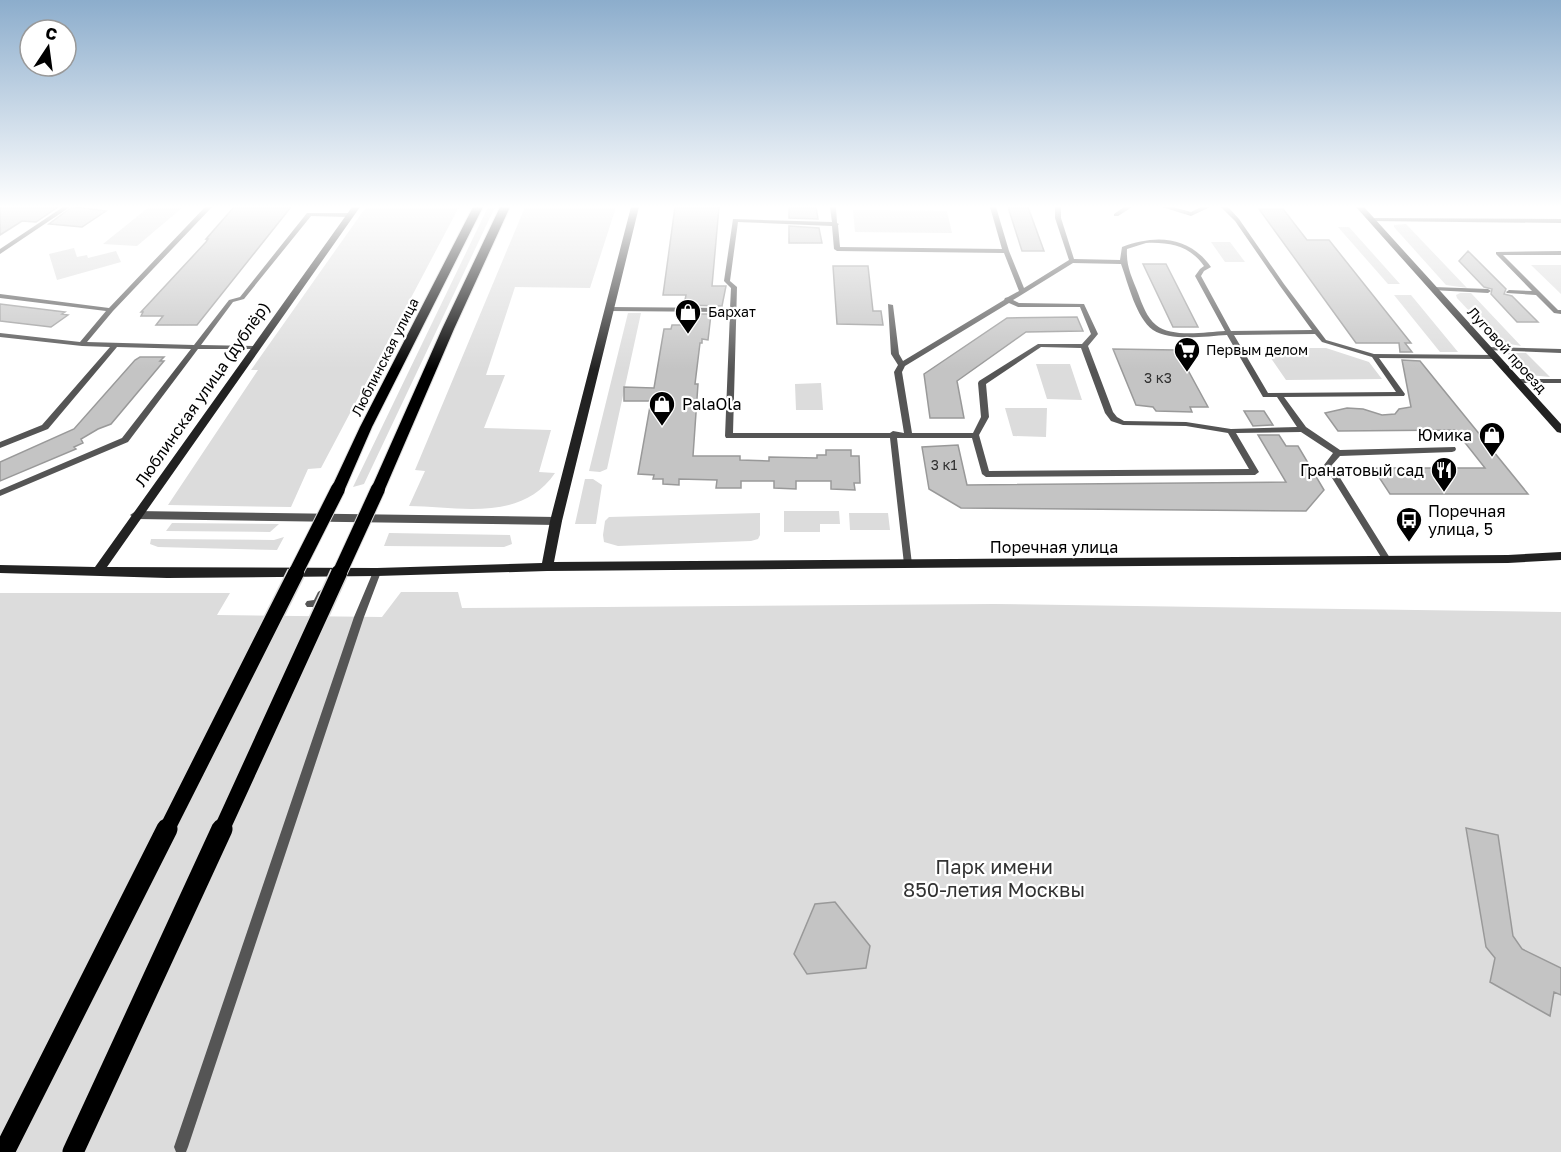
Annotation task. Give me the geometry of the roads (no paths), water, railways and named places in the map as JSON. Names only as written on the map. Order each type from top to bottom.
[{"type":"main road","name":"Люблинская улица","points":[[4,1152],[451,261]]},
{"type":"main road","points":[[73,1152],[378,489],[480,261]]},
{"type":"street","name":"Люблинская улица (дублёр)","points":[[98,571],[317,261]]},
{"type":"street","points":[[547,567],[556,521],[622,261]]},
{"type":"street","name":"Луговой проезд","points":[[1409,261],[1561,430]]},
{"type":"street","points":[[136,515],[556,521]]},
{"type":"street","name":"Поречная улица","points":[[0,569],[377,572],[547,567],[1387,560],[1561,556]]},
{"type":"lane","points":[[82,344],[158,261]]},
{"type":"lane","points":[[0,493],[125,440],[231,301],[242,298],[272,261]]},
{"type":"lane","points":[[730,261],[727,281],[734,287],[729,436],[908,433],[975,435]]},
{"type":"lane","points":[[1010,261],[1022,290]]},
{"type":"lane","points":[[908,433],[898,372],[902,366],[1007,299],[1072,261],[1122,262],[1146,317],[1156,329],[1175,334],[1317,333]]},
{"type":"lane","points":[[1205,261],[1208,267],[1198,276],[1266,395],[1401,394],[1374,356]]},
{"type":"lane","points":[[1266,261],[1324,341],[1374,356],[1561,351]]},
{"type":"lane","points":[[1506,261],[1556,312],[1561,312]]},
{"type":"lane","points":[[1434,289],[1488,291]]},
{"type":"lane","points":[[1509,292],[1538,293]]},
{"type":"lane","points":[[0,296],[111,310]]},
{"type":"lane","points":[[1007,299],[1018,305],[1082,305],[1095,334],[1084,346],[1040,345],[982,383],[985,417],[975,435],[986,474],[1255,472],[1231,430]]},
{"type":"lane","points":[[890,304],[894,354],[902,366]]},
{"type":"lane","points":[[610,309],[733,310]]},
{"type":"lane","points":[[0,335],[82,344],[254,348]]},
{"type":"lane","points":[[0,445],[45,427],[115,345]]},
{"type":"lane","points":[[1084,346],[1108,413],[1114,420],[1123,423],[1186,424],[1231,430],[1303,429]]},
{"type":"lane","points":[[1517,381],[1561,381]]},
{"type":"lane","points":[[1279,395],[1303,429],[1338,453],[1452,449]]},
{"type":"lane","points":[[893,434],[908,564]]},
{"type":"lane","points":[[1338,453],[1328,465],[1387,560]]},
{"type":"lane","points":[[310,604],[317,604],[331,572]]},
{"type":"lane","points":[[181,1147],[359,617],[377,572]]},
{"type":"place","name":"Бархат","points":[[688,335]]},
{"type":"place","name":"Первым делом","points":[[1187,373]]},
{"type":"place","name":"PalaOla","points":[[662,427]]},
{"type":"place","name":"Юмика","points":[[1492,458]]},
{"type":"place","name":"Гранатовый сад","points":[[1444,493]]},
{"type":"place","name":"Поречная улица, 5","points":[[1409,543]]},
{"type":"park label","name":"Парк имени 850-летия Москвы","points":[[994,878]]}]
